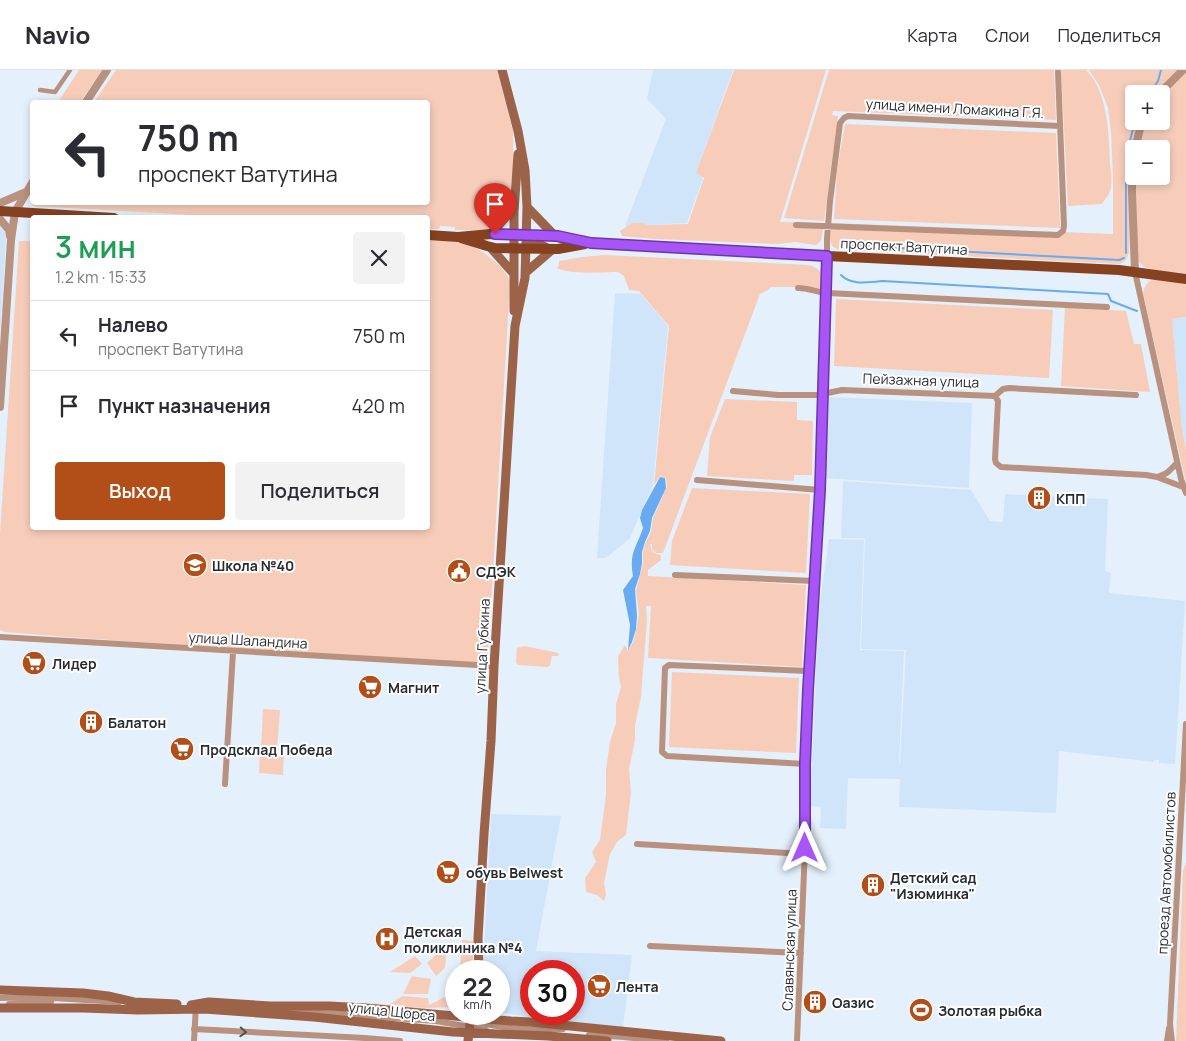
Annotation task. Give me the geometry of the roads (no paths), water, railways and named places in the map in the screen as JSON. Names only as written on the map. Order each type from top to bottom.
[{"type":"main road","name":"улица Губкина","points":[[479,960],[478,938],[515,326],[514,270],[527,209],[518,131],[502,70]]},
{"type":"main road","name":"улица Губкина","points":[[515,326],[525,271],[514,210],[518,164],[518,131]]},
{"type":"main road","points":[[527,209],[552,236],[545,242],[551,249],[525,271],[520,264],[514,270],[493,247],[498,244],[499,240],[493,234],[514,210],[520,216],[524,215],[527,209]]},
{"type":"main road","points":[[0,211],[65,215]]},
{"type":"main road","name":"проспект Ватутина","points":[[430,235],[458,237],[493,234],[551,249],[573,243],[591,243],[1040,266],[1135,272],[1186,279]]},
{"type":"main road","name":"проспект Ватутина","points":[[458,237],[493,247],[552,236],[573,243]]},
{"type":"main road","name":"улица Губкина","points":[[475,960],[478,938]]},
{"type":"main road","points":[[0,990],[83,993],[134,1002]]},
{"type":"main road","name":"улица Щорса","points":[[134,1002],[194,1009],[314,1016],[445,1031],[511,1021],[721,1041]]},
{"type":"main road","name":"улица Щорса","points":[[194,1009],[209,1002],[270,1006],[329,1006],[436,1014],[456,1016],[474,1026],[495,1034],[607,1041]]},
{"type":"main road","points":[[0,1006],[194,1009]]},
{"type":"main road","points":[[445,1031],[455,1035],[462,1041]]},
{"type":"main road","points":[[484,1041],[488,1036],[495,1034]]},
{"type":"street","points":[[40,90],[55,92],[70,70]]},
{"type":"street","points":[[87,100],[107,70]]},
{"type":"street","points":[[1168,85],[1183,70]]},
{"type":"street","points":[[796,225],[1058,234],[1063,231],[1064,226],[1058,72]]},
{"type":"street","name":"улица имени Ломакина Г.Я.","points":[[848,116],[1060,126]]},
{"type":"street","name":"Славянская улица","points":[[797,1041],[805,854],[808,671],[820,490],[828,226],[839,126],[842,119],[848,116]]},
{"type":"street","points":[[1132,185],[1135,272],[1177,463],[1185,490]]},
{"type":"street","points":[[0,406],[11,240],[16,212],[30,186]]},
{"type":"street","points":[[0,203],[26,192]]},
{"type":"street","points":[[0,219],[9,230],[11,240]]},
{"type":"street","points":[[798,288],[827,293],[1107,307]]},
{"type":"street","name":"Пейзажная улица","points":[[732,392],[823,394],[842,390],[995,396],[1003,389],[1009,388],[1136,395]]},
{"type":"street","points":[[995,396],[998,401],[995,459],[996,463],[1001,467],[1146,475],[1157,477],[1185,490]]},
{"type":"street","points":[[1157,477],[1166,474],[1177,463]]},
{"type":"street","points":[[698,480],[820,490]]},
{"type":"street","points":[[676,575],[814,581]]},
{"type":"street","name":"улица Шаландина","points":[[0,637],[494,666]]},
{"type":"street","points":[[225,784],[233,652]]},
{"type":"street","points":[[805,764],[667,756],[662,752],[665,668],[668,665],[808,671]]},
{"type":"street","name":"проезд Автомобилистов","points":[[1167,1041],[1170,1024],[1186,724]]},
{"type":"street","points":[[637,844],[805,854]]},
{"type":"street","points":[[1178,863],[1186,860]]},
{"type":"street","points":[[650,946],[801,953]]},
{"type":"street","name":"улица Щорса","points":[[0,998],[37,997],[134,1002]]},
{"type":"street","name":"улица Щорса","points":[[0,1006],[82,1000]]},
{"type":"street","name":"улица Щорса","points":[[270,1006],[305,1012],[366,1016],[436,1014]]},
{"type":"street","points":[[194,1009],[194,1041]]},
{"type":"street","points":[[314,1016],[366,1016],[436,1021],[507,1032],[625,1037],[666,1041]]},
{"type":"street","name":"проезд Автомобилистов","points":[[1170,1024],[1172,1041]]},
{"type":"street","name":"улица Щорса","points":[[194,1029],[400,1041]]},
{"type":"water","points":[[660,477],[665,478],[666,488],[652,518],[650,531],[642,552],[640,574],[635,589],[636,629],[628,650],[630,625],[623,590],[633,576],[632,561],[634,551],[643,528],[640,518],[642,510]]},
{"type":"waterway","points":[[1155,85],[1161,70]]},
{"type":"waterway","points":[[1126,253],[1126,164],[1133,130]]},
{"type":"waterway","points":[[844,245],[1119,260],[1124,258]]},
{"type":"waterway","points":[[841,275],[855,282],[883,281],[1108,294],[1111,301],[1137,311]]},
{"type":"place","name":"КПП","points":[[1039,498]]},
{"type":"place","name":"Школа №40","points":[[195,565]]},
{"type":"place","name":"СДЭК","points":[[459,571]]},
{"type":"place","name":"Лидер","points":[[34,663]]},
{"type":"place","name":"Магнит","points":[[370,687]]},
{"type":"place","name":"Балатон","points":[[91,722]]},
{"type":"place","name":"Продсклад Победа","points":[[182,749]]},
{"type":"place","name":"обувь Belwest","points":[[448,872]]},
{"type":"place","name":"Детский сад \"Изюминка\"","points":[[873,885]]},
{"type":"place","name":"Детская поликлиника №4","points":[[387,939]]},
{"type":"place","name":"Лента","points":[[599,986]]},
{"type":"place","name":"Оазис","points":[[815,1002]]},
{"type":"place","name":"Золотая рыбка","points":[[921,1010]]}]
